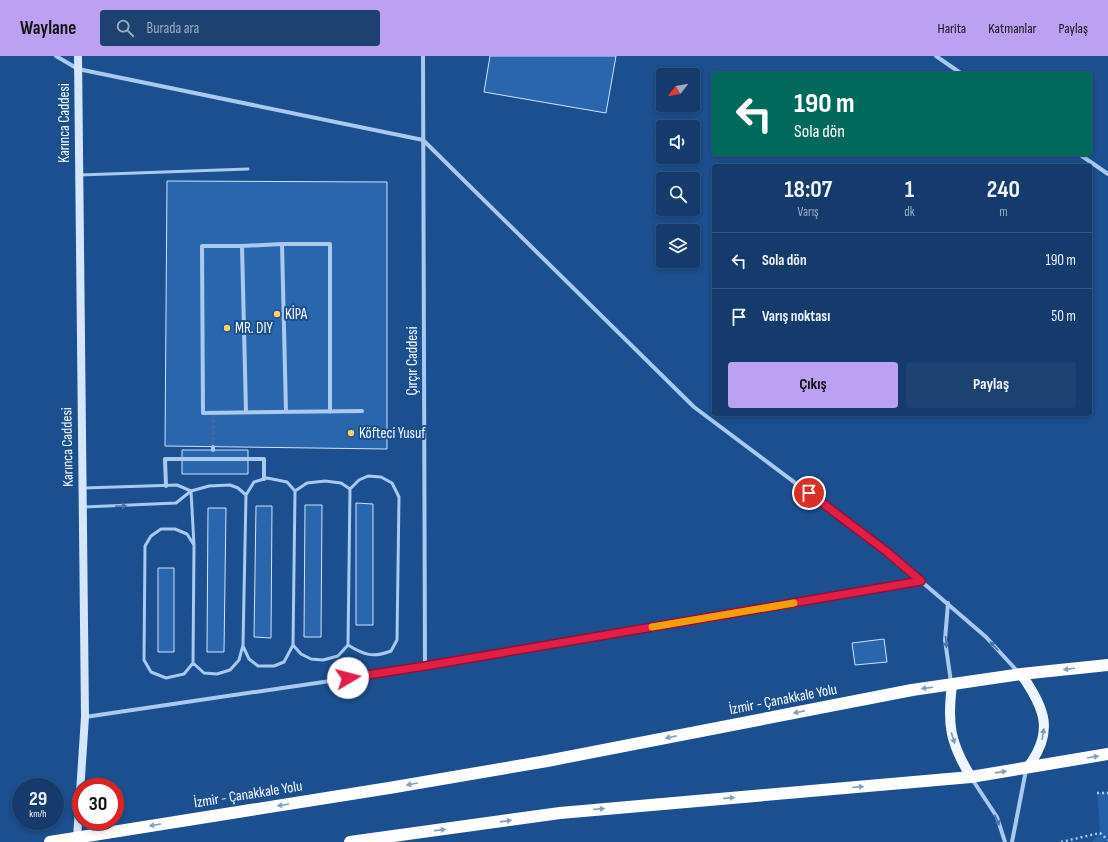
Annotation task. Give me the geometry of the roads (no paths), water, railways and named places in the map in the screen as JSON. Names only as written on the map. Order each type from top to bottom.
[{"type":"highway","name":"İzmir - Çanakkale Yolu","points":[[50,842],[389,788],[547,761],[912,690],[1021,674],[1108,665]]},
{"type":"highway","points":[[350,842],[560,813],[971,777],[1108,754]]},
{"type":"main road","points":[[1021,674],[1042,710],[1044,723],[1039,749],[1027,768]]},
{"type":"main road","points":[[952,685],[950,701],[950,730],[960,757],[971,777]]},
{"type":"street","points":[[56,56],[78,69],[423,140],[694,407],[886,551],[986,637],[1021,674]]},
{"type":"street","name":"Karınca Caddesi","points":[[77,838],[84,717],[78,56]]},
{"type":"street","name":"Çırçır Caddesi","points":[[423,56],[425,666]]},
{"type":"street","points":[[936,56],[959,72]]},
{"type":"street","points":[[1082,156],[1108,174]]},
{"type":"street","points":[[282,244],[286,412]]},
{"type":"street","points":[[330,412],[330,244],[202,246],[203,413],[362,412]]},
{"type":"street","points":[[242,246],[246,412]]},
{"type":"street","points":[[166,486],[165,459],[264,459],[264,479]]},
{"type":"street","points":[[84,717],[425,666],[921,581]]},
{"type":"street","points":[[948,603],[945,640],[952,685]]},
{"type":"street","points":[[1012,842],[1027,768]]},
{"type":"street","points":[[971,777],[997,817],[1005,842]]},
{"type":"lane","points":[[78,175],[248,169]]},
{"type":"lane","points":[[293,645],[301,654],[311,659],[323,660],[338,656],[348,645],[350,489],[360,480],[368,476],[381,477],[392,483],[399,497],[397,640],[391,651],[380,656],[359,652],[348,645]]},
{"type":"lane","points":[[193,663],[204,673],[218,674],[230,670],[239,660],[243,645],[246,495],[254,482],[267,478],[287,482],[295,491],[293,645],[284,662],[274,666],[258,666],[249,659],[243,645]]},
{"type":"lane","points":[[295,491],[307,483],[325,481],[341,483],[350,489]]},
{"type":"lane","points":[[82,507],[176,503],[191,491],[209,486],[230,484],[238,488],[246,495]]},
{"type":"lane","points":[[81,488],[177,485],[191,491]]},
{"type":"lane","points":[[191,491],[194,545],[193,663],[184,674],[166,678],[151,672],[144,660],[145,546],[151,536],[161,529],[175,528],[187,534],[194,545]]},
{"type":"tunnel","points":[[213,447],[214,412]]},
{"type":"place","name":"KİPA","points":[[277,314]]},
{"type":"place","name":"MR. DIY","points":[[227,328]]},
{"type":"place","name":"Köfteci Yusuf","points":[[351,433]]}]
